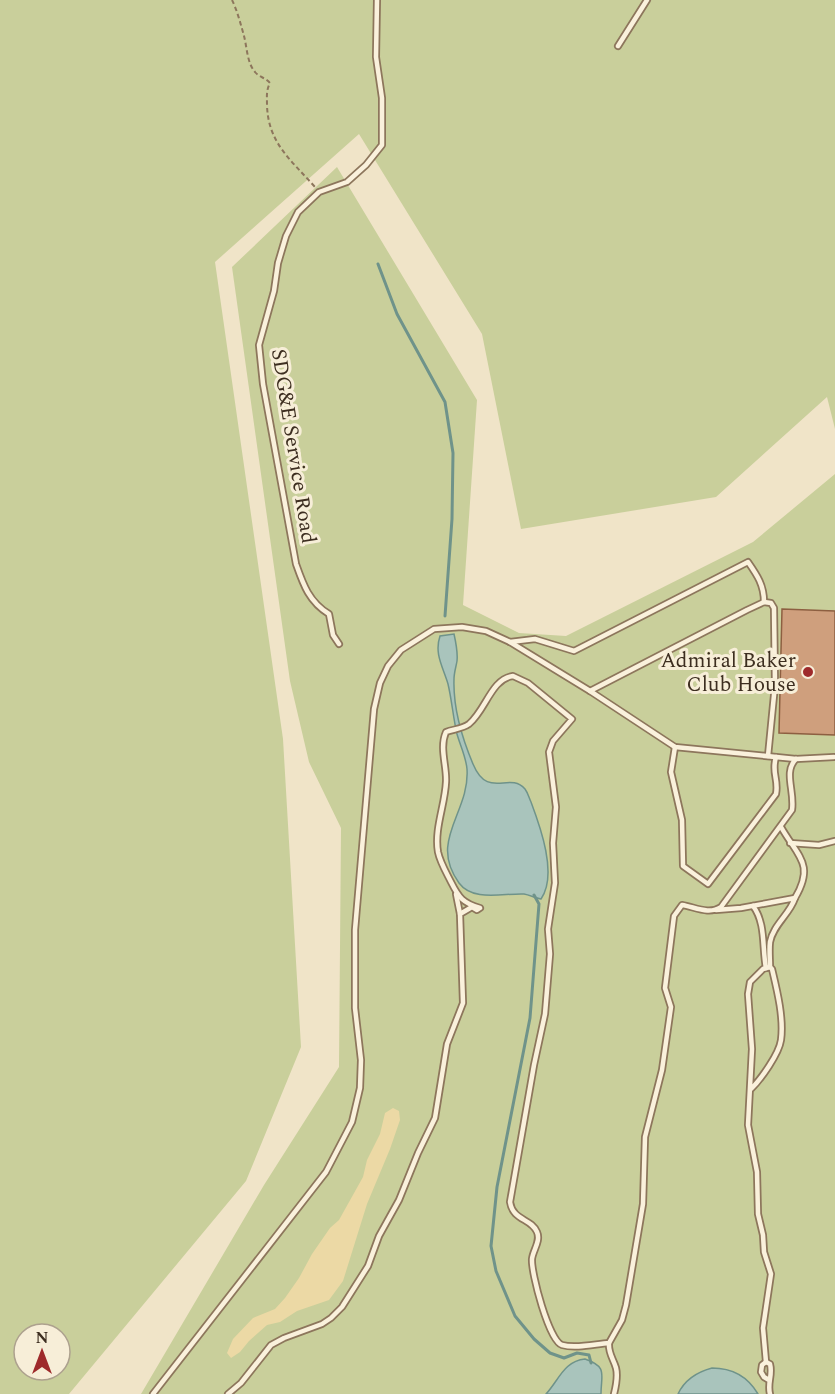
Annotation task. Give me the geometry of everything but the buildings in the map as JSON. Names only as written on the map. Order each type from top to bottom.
[{"type":"lane","name":"SDG&E Service Road","points":[[339,644],[333,635],[329,614],[321,609],[306,592],[296,564],[263,384],[259,345],[274,291],[278,263],[286,236],[298,212],[319,192],[347,182],[366,165],[382,145],[382,98],[376,57],[377,0]]},
{"type":"lane","points":[[618,46],[647,0]]},
{"type":"lane","points":[[510,642],[535,639],[574,651],[748,562],[760,580],[764,591],[764,602]]},
{"type":"lane","points":[[590,691],[764,602],[771,603],[774,608],[776,685],[768,756]]},
{"type":"lane","points":[[153,1394],[326,1172],[352,1122],[360,1088],[361,1060],[355,1008],[355,930],[374,709],[380,683],[388,666],[401,650],[434,629],[462,627],[486,632],[510,642],[675,747],[796,759],[834,757]]},
{"type":"lane","points":[[228,1394],[241,1383],[271,1345],[311,1329],[331,1318],[342,1307],[368,1266],[379,1236],[406,1187],[418,1153],[435,1118],[447,1044],[463,1004],[460,914],[455,892],[442,863],[437,840],[446,794],[443,745],[446,732],[468,724],[481,711],[501,681],[513,676],[528,683],[572,719],[553,741],[549,752],[556,807],[553,843],[555,883],[548,929],[550,954],[545,1014],[510,1202],[513,1213],[538,1233],[532,1262],[543,1314],[559,1344],[572,1346],[609,1342]]},
{"type":"lane","points":[[675,747],[671,772],[682,820],[683,866],[708,884],[776,794],[773,767],[776,757]]},
{"type":"lane","points":[[716,910],[721,907],[792,810],[794,798],[789,774],[790,765],[796,759]]},
{"type":"lane","points":[[768,968],[770,942],[773,934],[793,905],[805,879],[805,869],[781,827]]},
{"type":"lane","points":[[790,843],[819,845],[835,841]]},
{"type":"lane","points":[[455,892],[472,907],[460,914]]},
{"type":"lane","points":[[614,1394],[617,1376],[609,1350],[609,1342],[622,1320],[626,1305],[643,1204],[645,1137],[662,1070],[671,1007],[665,988],[674,916],[682,905],[699,910],[716,910],[795,898]]},
{"type":"lane","points":[[751,1089],[758,1082],[780,1043],[780,1014],[775,980],[768,968],[759,914],[753,906]]},
{"type":"lane","points":[[768,968],[755,977],[748,987],[753,1049],[748,1125],[757,1172],[758,1214],[764,1252],[771,1274],[763,1328],[766,1362],[771,1366],[770,1394]]},
{"type":"lane","points":[[766,1362],[762,1365],[761,1372],[769,1380]]},
{"type":"path","points":[[232,0],[251,64],[255,72],[269,80],[270,83],[266,91],[268,119],[272,135],[319,192]]},
{"type":"green space","points":[[0,0],[835,0],[835,429],[827,397],[716,497],[521,529],[482,334],[359,134],[215,262],[283,739],[301,1047],[246,1181],[69,1394],[0,1394]]},
{"type":"green space","points":[[337,167],[477,400],[463,605],[519,633],[566,636],[753,542],[835,474],[835,1394],[141,1394],[264,1185],[339,1067],[341,828],[309,762],[290,681],[232,267]]},
{"type":"sand","points":[[393,1108],[399,1111],[400,1120],[367,1204],[343,1281],[329,1300],[297,1311],[280,1322],[267,1325],[231,1358],[227,1353],[233,1339],[253,1318],[275,1309],[285,1298],[330,1228],[339,1220],[363,1177],[367,1160],[380,1134],[385,1113]]},
{"type":"water","points":[[454,634],[457,654],[454,677],[455,700],[465,744],[473,764],[485,781],[519,784],[527,792],[543,837],[548,864],[546,889],[541,899],[524,894],[480,895],[472,893],[459,883],[451,868],[448,853],[449,840],[463,799],[467,769],[457,734],[438,643],[440,636]]},
{"type":"water","points":[[585,1359],[597,1365],[602,1372],[601,1394],[546,1394],[567,1367]]},
{"type":"water","points":[[712,1368],[727,1370],[745,1378],[758,1394],[678,1394],[692,1377]]},
{"type":"waterway","points":[[378,264],[397,314],[445,402],[453,453],[452,519],[445,616]]},
{"type":"waterway","points":[[534,895],[539,904],[530,1018],[497,1187],[491,1246],[496,1271],[515,1316],[534,1339],[550,1353],[564,1358],[577,1353],[589,1355],[591,1363]]},
{"type":"place","name":"Admiral Baker Club House","points":[[808,672]]}]
